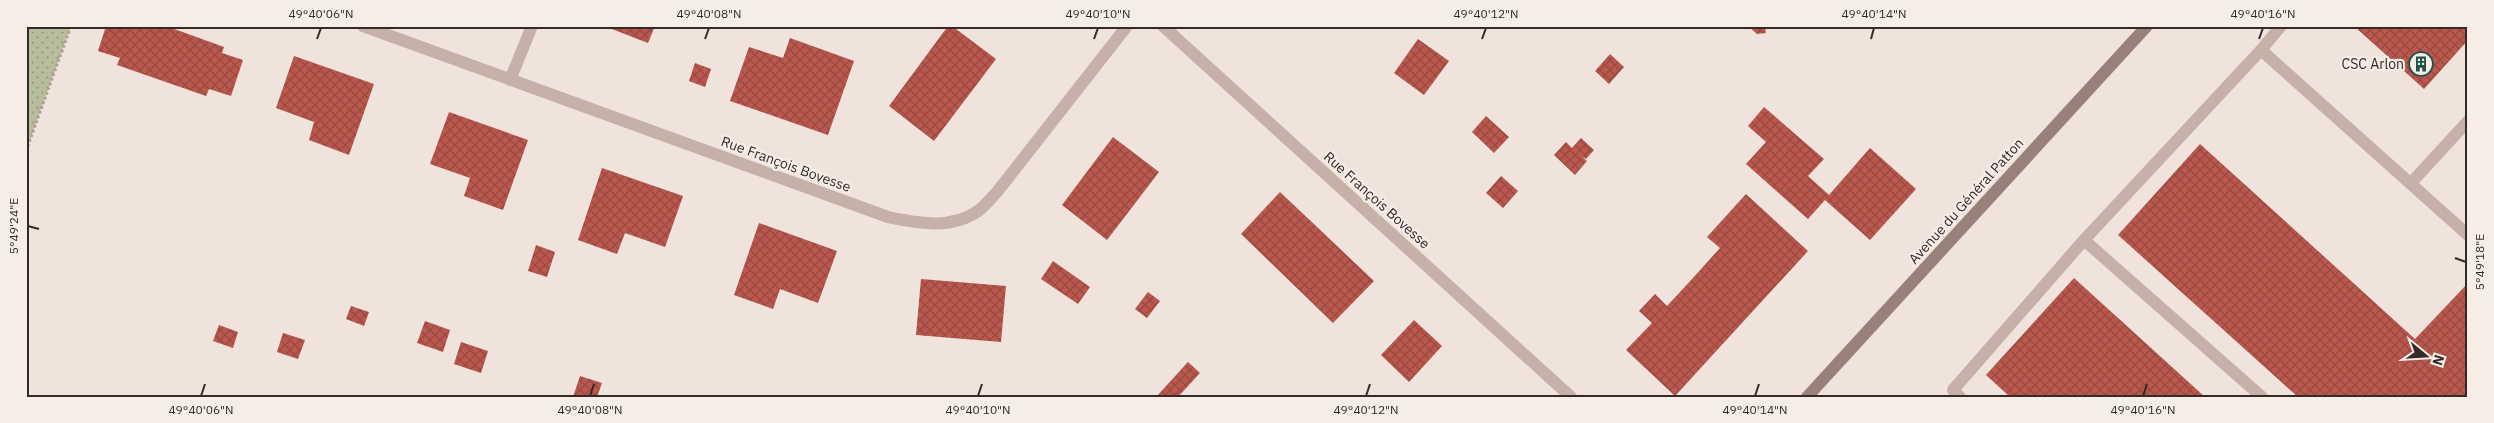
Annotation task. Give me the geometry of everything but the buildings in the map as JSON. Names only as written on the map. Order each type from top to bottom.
[{"type":"main road","name":"Avenue du Général Patton","points":[[1807,397],[2147,26]]},
{"type":"street","name":"Rue François Bovesse","points":[[363,26],[888,217],[924,225],[952,223],[978,211],[997,192],[1127,26]]},
{"type":"street","points":[[510,80],[532,26]]},
{"type":"street","name":"Rue François Bovesse","points":[[1163,26],[1571,397]]},
{"type":"street","points":[[1960,397],[1953,390],[2084,240],[2261,50],[2281,26]]},
{"type":"street","points":[[2261,50],[2468,235]]},
{"type":"street","points":[[2411,183],[2468,121]]},
{"type":"street","points":[[2084,240],[2262,397]]},
{"type":"path","points":[[26,151],[71,26]]},
{"type":"green space","points":[[27,26],[71,26],[26,151],[26,28]]},
{"type":"place","name":"CSC Arlon","points":[[2421,64]]}]
